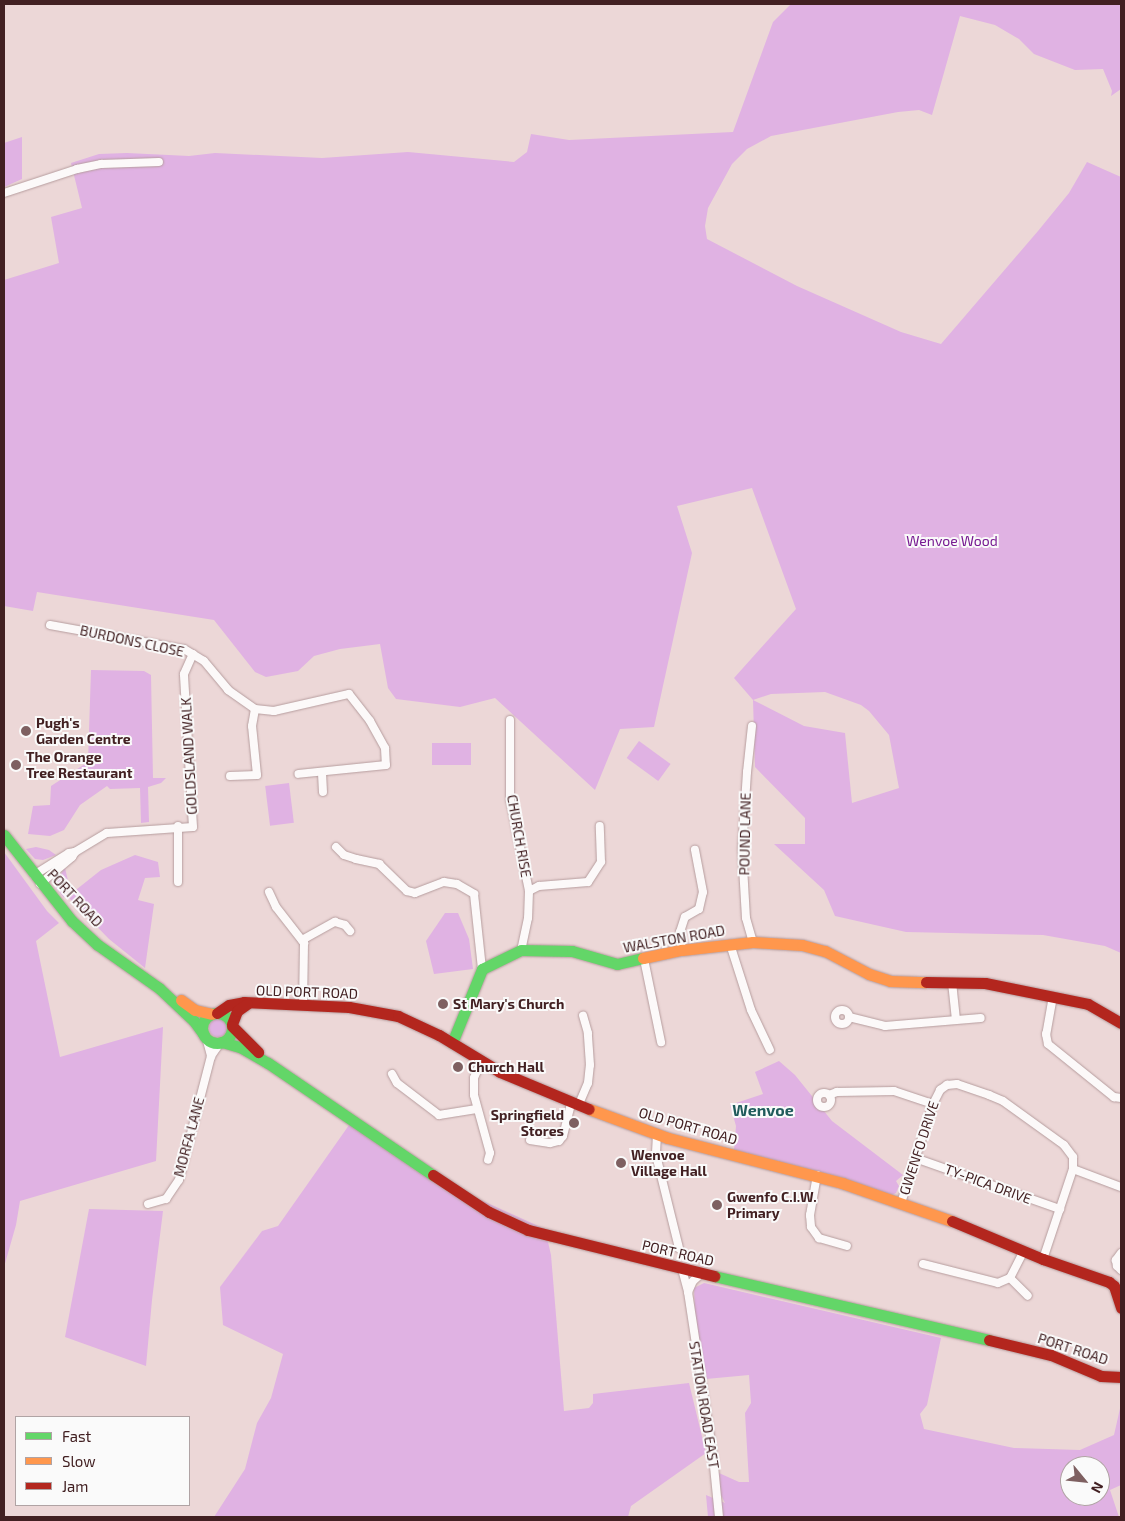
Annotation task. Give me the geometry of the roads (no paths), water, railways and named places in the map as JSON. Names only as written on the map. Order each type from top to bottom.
[{"type":"street","points":[[4,193],[77,169],[101,164],[159,162]]},
{"type":"street","name":"BURDONS CLOSE","points":[[50,625],[184,649],[204,661],[228,690],[255,709]]},
{"type":"street","name":"GOLDSLAND WALK","points":[[37,879],[72,857],[75,852],[107,833],[178,826],[193,827],[184,674],[193,654]]},
{"type":"street","points":[[230,776],[256,776],[252,726],[255,709],[274,711],[349,694],[370,721],[385,748],[386,765],[298,774]]},
{"type":"street","name":"CHURCH RISE","points":[[510,720],[510,799],[529,891],[528,918],[522,950]]},
{"type":"street","name":"POUND LANE","points":[[752,726],[746,772],[742,849],[746,918],[753,942]]},
{"type":"street","points":[[322,773],[323,792]]},
{"type":"street","points":[[178,826],[178,882]]},
{"type":"street","points":[[529,891],[539,886],[588,882],[601,862],[600,826]]},
{"type":"street","name":"PORT ROAD","points":[[4,835],[68,917],[98,945],[159,988],[194,1021],[211,1042],[221,1042],[240,1047],[268,1063],[489,1212],[542,1234],[702,1274],[1044,1354],[1101,1376],[1121,1378]]},
{"type":"street","points":[[336,847],[350,857],[379,864],[408,891],[415,892],[444,882],[457,884],[474,894],[482,968],[465,1015],[452,1043]]},
{"type":"street","points":[[682,950],[680,932],[685,917],[699,909],[703,892],[695,850]]},
{"type":"street","points":[[269,892],[276,907],[302,940],[305,955],[303,1004]]},
{"type":"street","points":[[302,940],[335,922],[344,925],[350,931]]},
{"type":"street","name":"WALSTON ROAD","points":[[482,968],[522,950],[572,951],[617,964],[682,950],[730,944],[753,942],[802,944],[825,951],[868,974],[890,980],[984,983],[1093,1005],[1121,1023]]},
{"type":"street","points":[[730,944],[751,1010],[770,1050]]},
{"type":"street","points":[[644,959],[661,1042]]},
{"type":"street","points":[[952,982],[956,1020]]},
{"type":"street","name":"PORT ROAD","points":[[159,988],[168,991],[195,1010],[226,1015],[232,1025],[268,1063]]},
{"type":"street","points":[[1053,996],[1046,1034],[1048,1044],[1114,1097],[1121,1098]]},
{"type":"street","name":"OLD PORT ROAD","points":[[214,1013],[229,1004],[244,1002],[247,1004],[303,1004],[385,1012],[411,1021],[482,1062],[576,1103],[656,1134],[817,1175],[970,1227],[1044,1259],[1109,1282],[1118,1288]]},
{"type":"street","name":"OLD PORT ROAD","points":[[232,1025],[237,1011],[247,1004]]},
{"type":"street","points":[[205,1036],[203,1024],[214,1013]]},
{"type":"street","points":[[530,1140],[550,1143],[559,1141],[563,1136],[576,1103],[588,1083],[590,1065],[588,1033],[584,1016]]},
{"type":"street","points":[[849,1017],[885,1026],[981,1018]]},
{"type":"street","points":[[221,1042],[230,1036],[232,1025]]},
{"type":"street","name":"MORFA LANE","points":[[205,1036],[211,1056]]},
{"type":"street","name":"MORFA LANE","points":[[148,1204],[166,1199],[179,1180],[211,1056],[221,1042]]},
{"type":"street","points":[[482,1062],[474,1078],[474,1095],[490,1153],[488,1160]]},
{"type":"street","points":[[392,1074],[397,1084],[439,1116],[477,1108]]},
{"type":"street","name":"GWENFO DRIVE","points":[[901,1203],[933,1104],[940,1090],[953,1084],[962,1085],[1001,1100],[1068,1148],[1073,1157],[1073,1169]]},
{"type":"street","points":[[829,1095],[837,1092],[894,1092],[933,1104]]},
{"type":"street","points":[[656,1134],[656,1155],[679,1248]]},
{"type":"street","name":"TY-PICA DRIVE","points":[[915,1158],[1060,1209]]},
{"type":"street","points":[[1044,1259],[1073,1169],[1121,1187]]},
{"type":"street","points":[[817,1175],[810,1215],[811,1227],[819,1238],[847,1246]]},
{"type":"street","points":[[923,1264],[993,1282],[1001,1282],[1010,1278],[1024,1250]]},
{"type":"street","points":[[1121,1253],[1116,1263],[1121,1270]]},
{"type":"street","name":"STATION ROAD EAST","points":[[682,1269],[688,1292],[713,1456],[719,1517]]},
{"type":"street","points":[[688,1292],[693,1281],[702,1274]]},
{"type":"street","points":[[1010,1278],[1028,1296]]},
{"type":"street","points":[[1118,1288],[1121,1308]]},
{"type":"place","name":"Pugh's Garden Centre","points":[[26,731]]},
{"type":"place","name":"The Orange Tree Restaurant","points":[[16,765]]},
{"type":"place","name":"St Mary's Church","points":[[443,1004]]},
{"type":"place","name":"Church Hall","points":[[458,1067]]},
{"type":"place","name":"Springfield Stores","points":[[574,1123]]},
{"type":"place","name":"Wenvoe Village Hall","points":[[621,1163]]},
{"type":"place","name":"Gwenfo C.I.W. Primary","points":[[717,1205]]},
{"type":"district","name":"Wenvoe","points":[[763,1110]]},
{"type":"park label","name":"Wenvoe Wood","points":[[952,541]]}]
